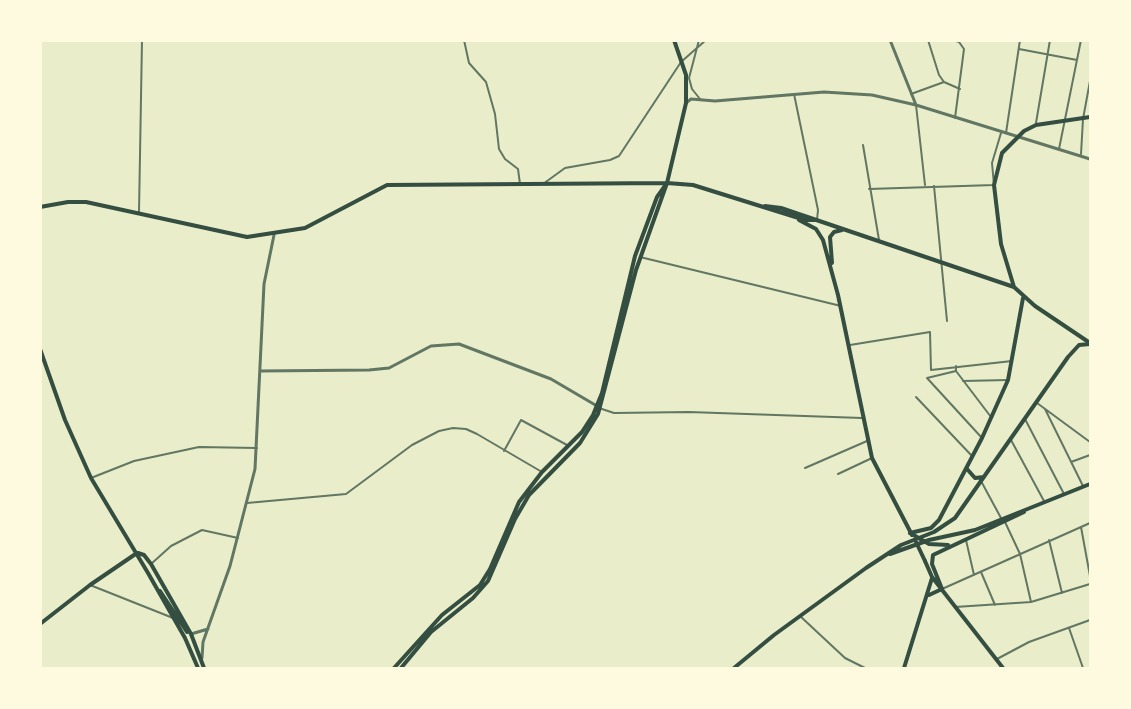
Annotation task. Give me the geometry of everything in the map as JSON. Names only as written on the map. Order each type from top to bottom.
[{"type":"main road","points":[[401,669],[431,632],[473,598],[486,579],[525,501],[544,477],[580,443],[599,407],[638,257],[657,197],[668,183],[686,103],[687,83],[674,40]]},
{"type":"main road","points":[[1014,287],[1001,244],[993,185],[1002,153],[1036,124],[1090,117]]},
{"type":"main road","points":[[40,207],[68,202],[86,202],[248,237],[274,235],[305,228],[387,185],[668,183],[693,185],[805,220],[817,220],[879,243],[942,260],[1014,287],[1024,297],[1090,343]]},
{"type":"main road","points":[[762,206],[816,229],[823,240],[832,266],[850,345],[872,458],[932,577],[1003,669]]},
{"type":"main road","points":[[832,266],[830,237],[834,232],[842,230]]},
{"type":"main road","points":[[910,533],[931,528],[939,520],[973,457],[1008,380],[1024,297]]},
{"type":"main road","points":[[734,669],[839,587],[901,545],[947,524],[961,511],[1075,349],[1079,345],[1090,343]]},
{"type":"main road","points":[[40,349],[65,420],[92,478],[137,553],[198,669]]},
{"type":"main road","points":[[394,669],[442,615],[471,594],[486,579],[512,514],[542,472],[570,446],[599,407]]},
{"type":"main road","points":[[967,469],[975,478],[983,479]]},
{"type":"main road","points":[[887,555],[975,530],[1090,484]]},
{"type":"main road","points":[[910,533],[928,544],[948,545],[966,540],[1003,520]]},
{"type":"main road","points":[[942,589],[932,557],[948,545]]},
{"type":"main road","points":[[137,553],[144,555],[151,564],[190,634],[204,669]]},
{"type":"main road","points":[[40,624],[90,585],[137,553]]},
{"type":"main road","points":[[904,669],[932,577]]},
{"type":"main road","points":[[928,595],[942,589]]},
{"type":"main road","points":[[157,590],[165,596],[190,634]]},
{"type":"street","points":[[139,215],[142,40]]},
{"type":"street","points":[[464,40],[469,63],[486,82],[495,114],[499,149],[505,159],[518,169],[520,184]]},
{"type":"street","points":[[699,40],[690,69],[690,86],[702,100]]},
{"type":"street","points":[[543,184],[565,168],[610,160],[619,156],[681,62],[706,40]]},
{"type":"street","points":[[890,40],[916,105],[925,186]]},
{"type":"street","points":[[928,40],[939,75],[944,82],[960,89]]},
{"type":"street","points":[[953,40],[959,42],[964,49],[955,118]]},
{"type":"street","points":[[869,189],[993,185],[992,163],[1004,134],[1020,40]]},
{"type":"street","points":[[1036,124],[1050,40]]},
{"type":"street","points":[[1059,149],[1082,40]]},
{"type":"street","points":[[1019,49],[1077,60]]},
{"type":"street","points":[[683,69],[690,69]]},
{"type":"street","points":[[1081,154],[1083,119],[1090,81]]},
{"type":"street","points":[[911,94],[944,82]]},
{"type":"street","points":[[686,103],[691,99],[824,92],[872,96],[916,105],[1004,134],[1081,154],[1090,159]]},
{"type":"street","points":[[794,94],[818,210],[817,220]]},
{"type":"street","points":[[863,146],[879,243]]},
{"type":"street","points":[[934,186],[947,321]]},
{"type":"street","points":[[202,660],[208,629],[238,538],[257,448],[264,284],[274,235]]},
{"type":"street","points":[[638,257],[841,306]]},
{"type":"street","points":[[850,345],[930,332],[932,370],[1012,361]]},
{"type":"street","points":[[260,371],[390,368],[431,346],[446,343],[459,344],[550,379],[614,413],[688,412],[863,418]]},
{"type":"street","points":[[956,366],[956,371],[991,417]]},
{"type":"street","points":[[956,371],[927,378],[982,438]]},
{"type":"street","points":[[963,381],[1008,380]]},
{"type":"street","points":[[916,397],[973,457]]},
{"type":"street","points":[[1038,403],[1090,442]]},
{"type":"street","points":[[1045,409],[1083,486]]},
{"type":"street","points":[[1025,419],[1064,494]]},
{"type":"street","points":[[504,451],[521,420],[570,446]]},
{"type":"street","points":[[246,503],[346,494],[412,445],[439,431],[466,429],[542,472]]},
{"type":"street","points":[[1011,440],[1044,502]]},
{"type":"street","points":[[805,468],[867,441]]},
{"type":"street","points":[[92,478],[134,460],[198,447],[257,448]]},
{"type":"street","points":[[1071,462],[1090,455]]},
{"type":"street","points":[[838,474],[872,458]]},
{"type":"street","points":[[983,479],[1020,554],[1030,602]]},
{"type":"street","points":[[942,589],[1049,540],[1090,524]]},
{"type":"street","points":[[1081,527],[1090,576]]},
{"type":"street","points":[[151,564],[171,546],[202,530],[238,538]]},
{"type":"street","points":[[966,540],[974,575]]},
{"type":"street","points":[[1049,540],[1062,593]]},
{"type":"street","points":[[981,572],[995,604]]},
{"type":"street","points":[[955,607],[1030,602],[1090,584]]},
{"type":"street","points":[[90,585],[173,618]]},
{"type":"street","points":[[800,616],[845,658],[865,669]]},
{"type":"street","points":[[996,659],[1029,642],[1090,620]]},
{"type":"street","points":[[1069,628],[1083,669]]},
{"type":"street","points":[[190,634],[208,629]]}]
